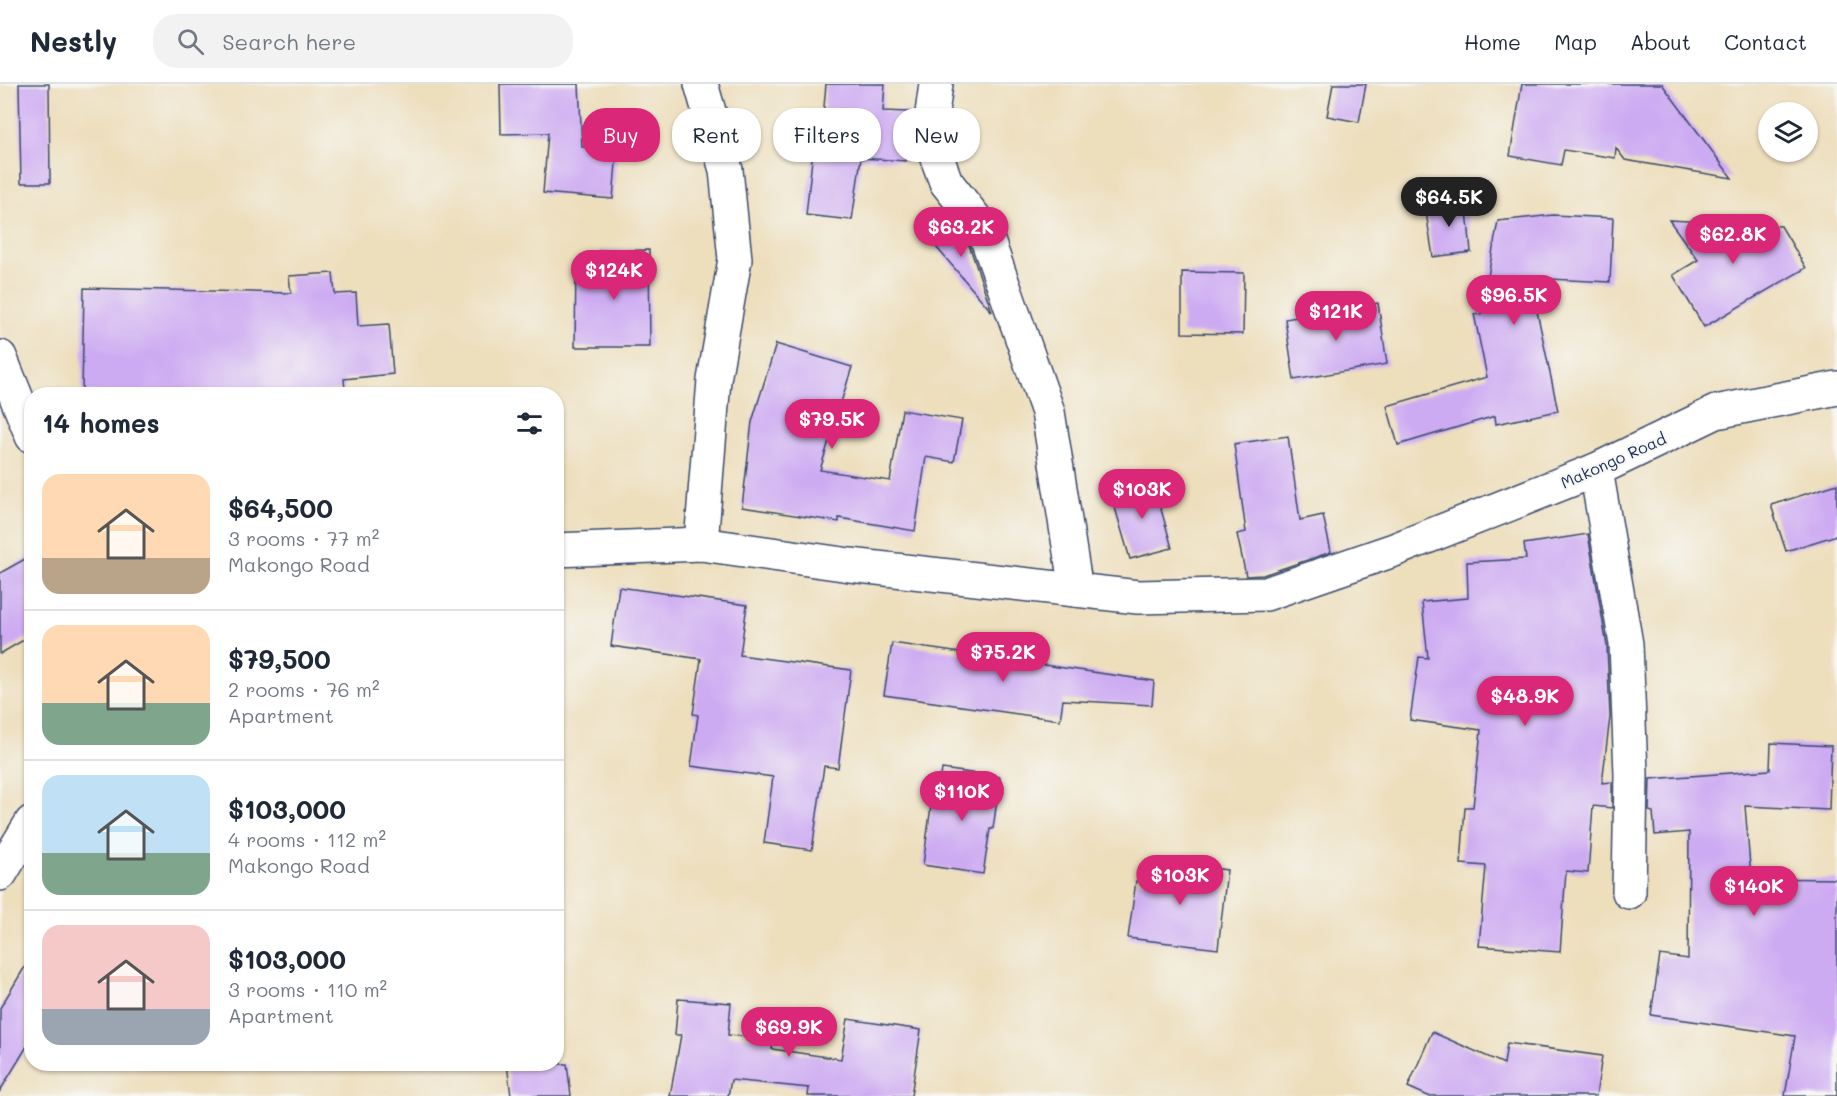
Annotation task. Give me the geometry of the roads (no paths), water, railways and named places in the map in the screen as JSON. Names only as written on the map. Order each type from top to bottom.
[{"type":"street","points":[[701,84],[726,170],[735,259],[714,380],[701,544]]},
{"type":"street","points":[[936,84],[929,136],[946,182],[984,230],[1048,412],[1076,590]]},
{"type":"street","points":[[0,357],[24,416]]},
{"type":"street","name":"Makongo Road","points":[[564,550],[701,544],[850,565],[1138,597],[1266,594],[1394,550],[1596,470],[1716,412],[1837,388]]},
{"type":"street","points":[[1596,470],[1626,644],[1631,774],[1629,892]]},
{"type":"street","points":[[0,874],[24,835]]}]
